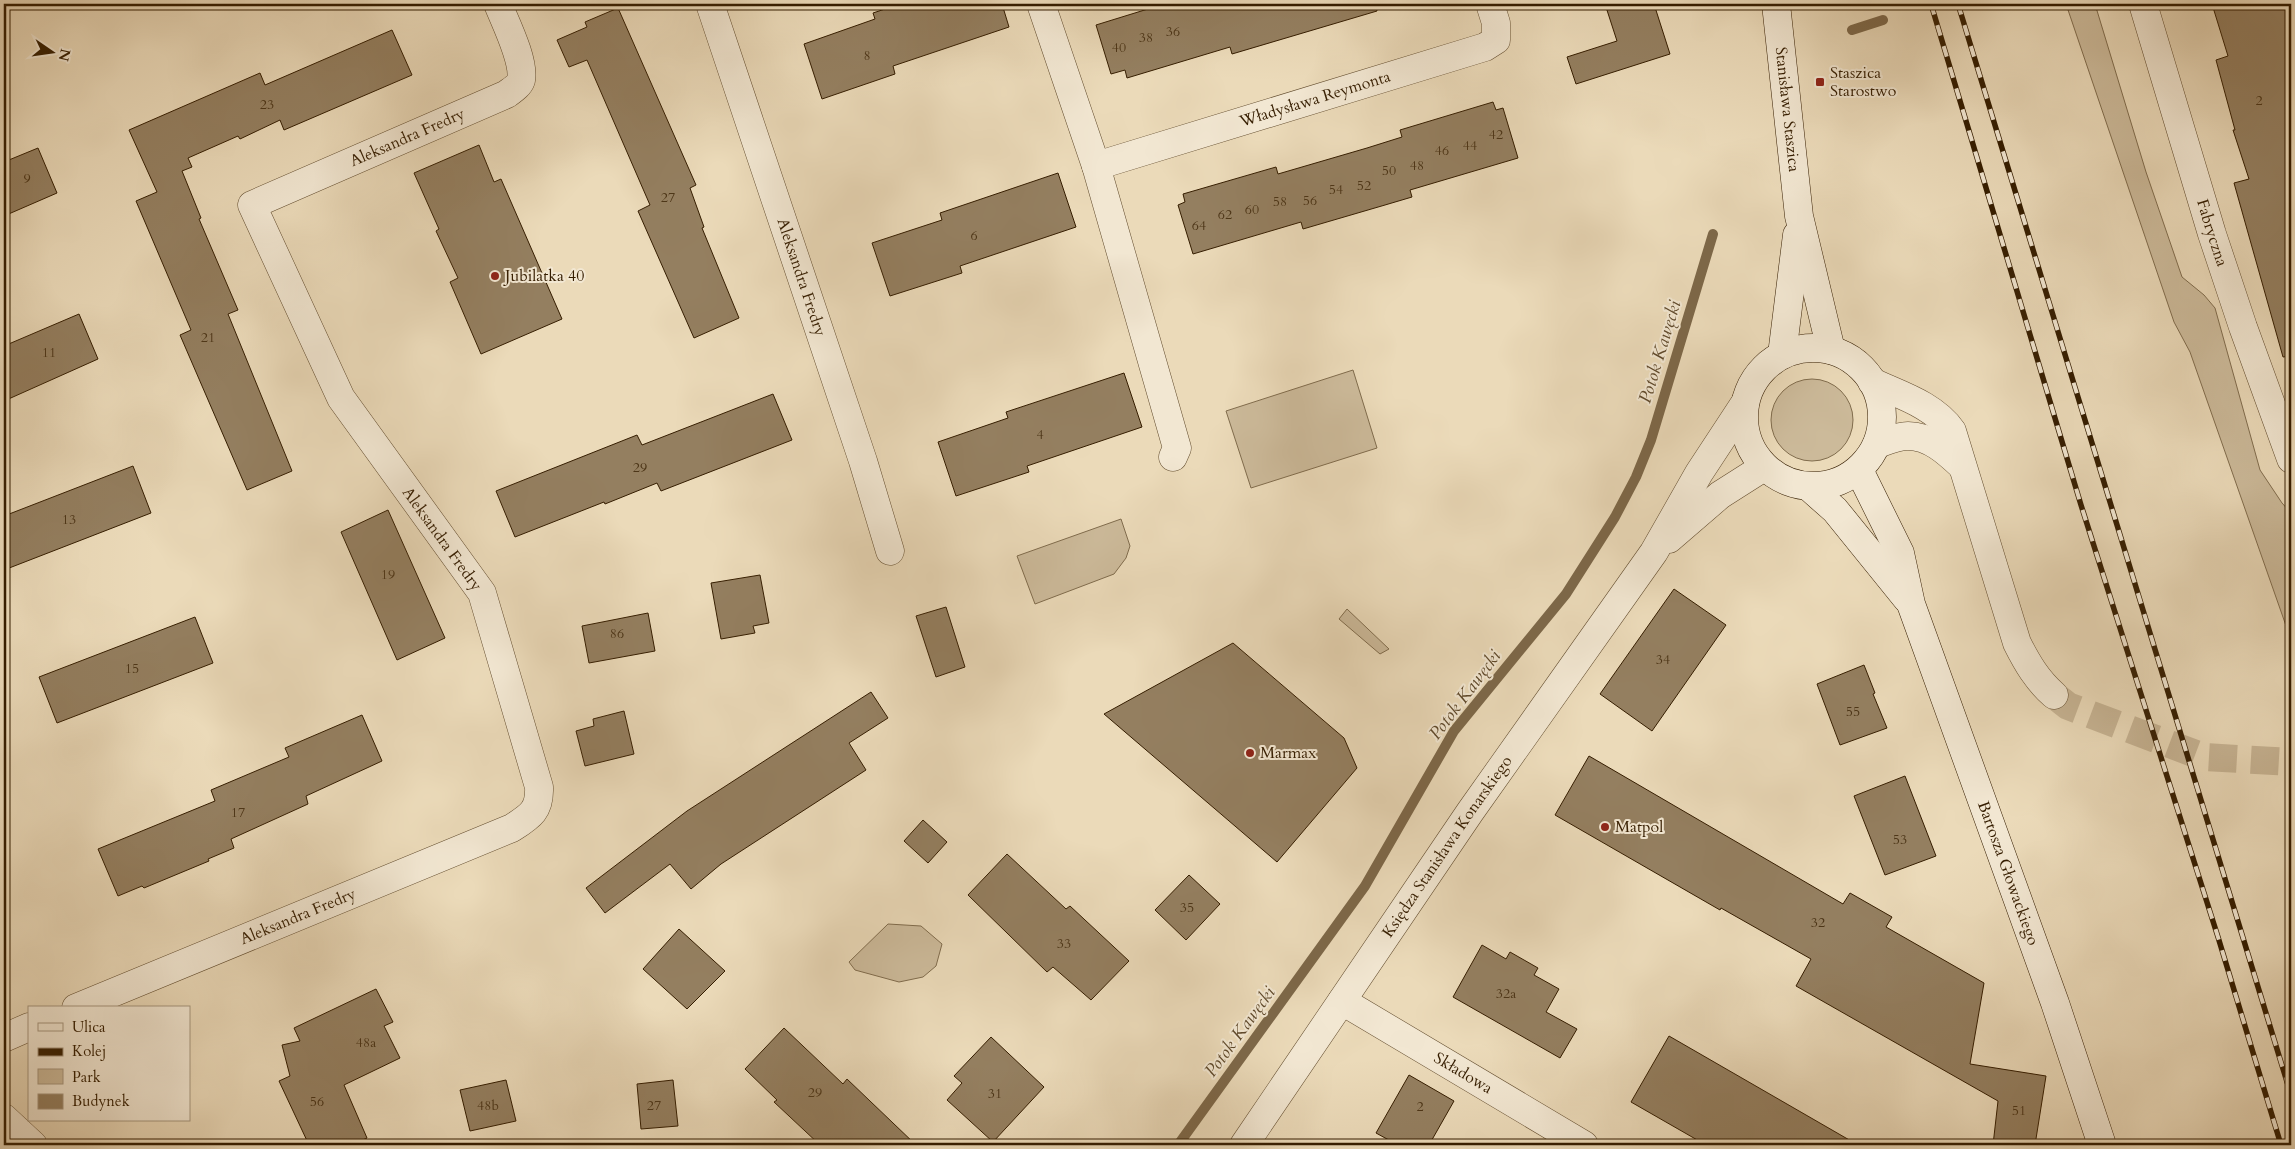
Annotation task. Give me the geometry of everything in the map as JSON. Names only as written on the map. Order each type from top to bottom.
[{"type":"street","name":"Aleksandra Fredry","points":[[81,1006],[512,828],[530,815],[537,807],[539,787],[482,593],[341,398],[252,206],[507,94],[517,86],[520,81],[519,60],[498,4]]},
{"type":"street","name":"Aleksandra Fredry","points":[[710,4],[863,461],[890,551]]},
{"type":"street","points":[[1041,4],[1096,166],[1177,448],[1173,457]]},
{"type":"street","name":"Władysława Reymonta","points":[[1096,166],[1485,47],[1496,40],[1496,23],[1490,4]]},
{"type":"street","name":"Stanisława Staszica","points":[[1776,4],[1800,216],[1831,350]]},
{"type":"street","name":"Fabryczna","points":[[2143,4],[2215,243],[2291,459]]},
{"type":"street","name":"Stanisława Staszica","points":[[1782,355],[1800,216]]},
{"type":"street","points":[[1806,348],[1831,350],[1848,357],[1862,368],[1872,382],[1879,396],[1882,428],[1870,458],[1844,480],[1827,486],[1809,487],[1793,484],[1777,477],[1764,467],[1750,448],[1744,426],[1744,403],[1758,374],[1782,355],[1806,348]]},
{"type":"street","points":[[1872,382],[1930,410],[1941,418],[1952,431],[2017,643],[2030,670],[2043,686],[2054,695]]},
{"type":"street","name":"Księdza Stanisława Konarskiego","points":[[1244,1145],[1470,812],[1654,552],[1699,473],[1744,403]]},
{"type":"street","points":[[1877,444],[1908,436],[1921,439],[1940,446],[1962,466]]},
{"type":"street","name":"Księdza Stanisława Konarskiego","points":[[1654,552],[1720,495],[1764,467]]},
{"type":"street","name":"Bartosza Głowackiego","points":[[1858,470],[1900,554],[1911,604],[2055,1003],[2102,1145]]},
{"type":"street","name":"Bartosza Głowackiego","points":[[1809,487],[1835,510],[1911,604]]},
{"type":"street","name":"Składowa","points":[[1342,1001],[1584,1145]]},
{"type":"street","points":[[4,1038],[28,1027]]},
{"type":"street","points":[[4,1118],[33,1145]]},
{"type":"green space","points":[[2066,4],[2095,4],[2146,172],[2182,277],[2204,295],[2215,308],[2260,470],[2291,513],[2291,640],[2190,352],[2174,322]]},
{"type":"green space","points":[[1353,370],[1377,448],[1251,488],[1226,411]]},
{"type":"green space","points":[[1812,379],[1828,382],[1841,391],[1850,404],[1853,420],[1850,436],[1841,449],[1828,458],[1812,461],[1796,458],[1783,449],[1774,436],[1771,420],[1774,404],[1783,391],[1796,382]]},
{"type":"green space","points":[[1121,519],[1130,546],[1126,558],[1114,574],[1035,604],[1017,556]]},
{"type":"green space","points":[[1347,609],[1389,649],[1380,654],[1339,619]]},
{"type":"green space","points":[[888,924],[921,926],[942,944],[936,966],[923,977],[899,982],[855,970],[849,962]]},
{"type":"building","points":[[900,4],[1002,4],[1009,27],[893,66],[895,74],[822,99],[804,44],[875,19],[873,13]]},
{"type":"building","points":[[1164,4],[1376,4],[1377,11],[1232,54],[1230,47],[1127,78],[1125,70],[1111,74],[1096,25]]},
{"type":"building","points":[[1605,4],[1654,4],[1670,54],[1576,84],[1567,57],[1617,41]]},
{"type":"building","points":[[2212,4],[2291,4],[2291,356],[2283,357],[2234,183],[2249,179],[2233,130],[2235,130],[2216,60],[2228,56]]},
{"type":"building","points":[[618,8],[696,185],[690,188],[704,227],[702,228],[739,318],[694,338],[638,211],[650,205],[587,60],[569,67],[557,40],[587,27],[585,22]]},
{"type":"building","points":[[392,30],[412,75],[284,130],[280,120],[240,139],[238,136],[188,158],[192,167],[182,171],[201,218],[199,219],[238,310],[228,314],[292,471],[247,490],[180,335],[191,330],[136,201],[157,192],[129,130],[260,73],[265,85]]},
{"type":"building","points":[[1493,102],[1496,110],[1503,108],[1518,158],[1410,190],[1412,197],[1385,205],[1303,229],[1301,222],[1193,254],[1178,205],[1185,202],[1183,194],[1276,167],[1278,174],[1367,148],[1402,137],[1400,130]]},
{"type":"building","name":"Jubilatka 40","points":[[479,145],[494,182],[501,179],[562,319],[481,354],[450,282],[458,278],[436,231],[439,229],[414,173]]},
{"type":"building","points":[[38,148],[57,193],[4,216],[4,162]]},
{"type":"building","points":[[1058,173],[1076,227],[960,266],[962,273],[890,296],[872,243],[942,220],[940,213]]},
{"type":"building","points":[[79,314],[98,359],[4,401],[4,346]]},
{"type":"building","points":[[1124,373],[1142,427],[1027,466],[1029,472],[956,496],[938,442],[1008,418],[1006,412]]},
{"type":"building","points":[[773,394],[792,440],[661,491],[657,483],[515,537],[496,491],[637,435],[642,445]]},
{"type":"building","points":[[133,466],[151,513],[4,570],[4,516]]},
{"type":"building","points":[[388,510],[445,638],[397,660],[341,532]]},
{"type":"building","points":[[760,575],[769,623],[753,626],[755,633],[721,639],[711,583]]},
{"type":"building","points":[[1674,589],[1726,625],[1652,731],[1600,694]]},
{"type":"building","points":[[946,607],[965,667],[936,677],[916,616]]},
{"type":"building","points":[[648,613],[655,651],[589,663],[582,626]]},
{"type":"building","points":[[195,617],[213,663],[57,723],[39,677]]},
{"type":"building","name":"Marmax","points":[[1233,643],[1344,738],[1357,768],[1277,862],[1104,714]]},
{"type":"building","points":[[1864,665],[1887,728],[1840,745],[1817,684]]},
{"type":"building","points":[[871,692],[888,718],[849,743],[866,770],[721,864],[691,889],[670,864],[605,913],[586,888],[687,811]]},
{"type":"building","points":[[624,711],[634,754],[585,766],[576,731],[594,726],[593,719]]},
{"type":"building","points":[[362,715],[382,761],[306,796],[308,804],[231,839],[234,848],[208,859],[209,861],[144,888],[142,886],[118,896],[98,849],[215,801],[211,790],[289,757],[285,748]]},
{"type":"building","points":[[1589,756],[1843,904],[1850,893],[1892,917],[1886,927],[1984,983],[1970,1064],[2046,1076],[2035,1145],[1993,1145],[1998,1101],[1796,986],[1811,959],[1721,908],[1720,910],[1555,815]]},
{"type":"building","points":[[1905,776],[1936,856],[1885,875],[1854,796]]},
{"type":"building","points":[[923,820],[947,842],[928,863],[904,841]]},
{"type":"building","points":[[1007,854],[1066,909],[1070,906],[1129,961],[1091,1000],[1053,967],[1047,972],[968,895]]},
{"type":"building","points":[[1189,875],[1220,904],[1186,940],[1155,910]]},
{"type":"building","points":[[679,929],[725,971],[687,1009],[643,969]]},
{"type":"building","points":[[1482,945],[1506,959],[1510,952],[1538,968],[1534,975],[1559,989],[1546,1012],[1577,1029],[1560,1058],[1453,997]]},
{"type":"building","points":[[376,989],[393,1022],[384,1026],[400,1058],[344,1085],[367,1138],[352,1145],[309,1145],[279,1081],[290,1076],[282,1045],[300,1041],[294,1028]]},
{"type":"building","points":[[784,1028],[843,1084],[847,1079],[916,1145],[820,1145],[774,1102],[777,1100],[745,1069]]},
{"type":"building","points":[[1669,1036],[1858,1145],[1706,1145],[1631,1102]]},
{"type":"building","points":[[991,1037],[1044,1087],[993,1142],[947,1100],[962,1083],[954,1076]]},
{"type":"building","points":[[1409,1075],[1454,1101],[1429,1145],[1398,1145],[1376,1133]]},
{"type":"building","points":[[506,1080],[516,1121],[470,1131],[460,1090]]},
{"type":"building","points":[[673,1080],[678,1126],[641,1129],[637,1084]]},
{"type":"waterway","name":"Potok Kawęcki","points":[[1852,30],[1883,20]]},
{"type":"waterway","name":"Potok Kawęcki","points":[[1178,1145],[1365,886],[1454,731],[1566,594],[1615,517],[1636,477],[1651,440],[1713,234]]},
{"type":"tunnel","points":[[2054,695],[2068,706],[2204,757],[2291,762]]},
{"type":"railway","points":[[1931,4],[2081,505],[2218,937],[2281,1145]]},
{"type":"railway","points":[[1958,4],[2291,1095]]},
{"type":"place","name":"Staszica Starostwo","points":[[1820,82]]},
{"type":"place","name":"Jubilatka 40","points":[[495,276]]},
{"type":"place","name":"Marmax","points":[[1250,753]]},
{"type":"place","name":"Matpol","points":[[1605,827]]}]
